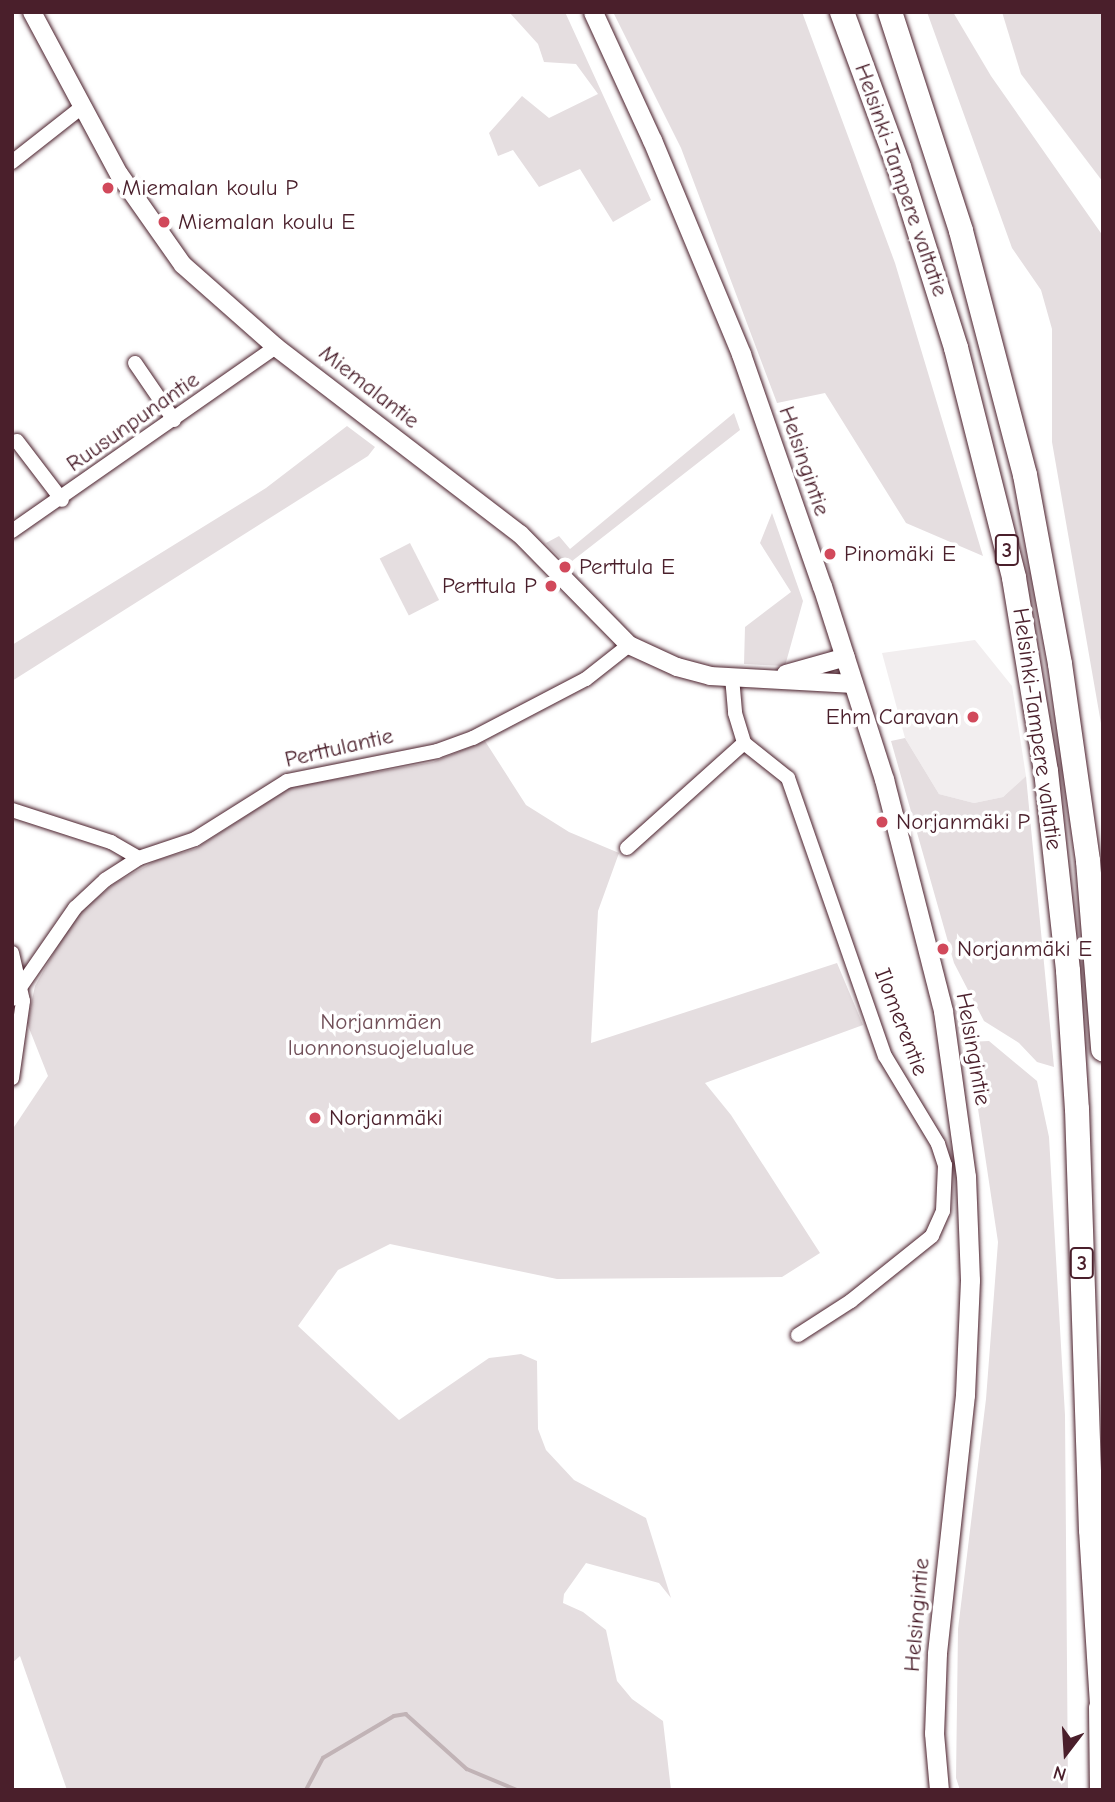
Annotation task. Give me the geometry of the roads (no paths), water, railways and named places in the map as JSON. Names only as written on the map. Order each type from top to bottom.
[{"type":"highway","name":"Helsinki-Tampere valtatie","points":[[842,12],[899,167],[956,348],[1014,578],[1046,772],[1075,1081],[1102,1715],[1102,1790]]},
{"type":"highway","name":"Helsinki-Tampere valtatie","points":[[890,12],[961,231],[1025,475],[1086,847],[1103,1049]]},
{"type":"main road","name":"Helsingintie","points":[[593,12],[652,141],[741,354],[846,657],[903,849],[943,1012],[966,1175],[969,1334],[937,1653],[929,1790]]},
{"type":"main road","name":"Helsingintie","points":[[934,1733],[939,1790]]},
{"type":"street","name":"Miemalantie","points":[[32,12],[134,197],[183,265],[276,347],[520,534],[628,645],[685,670],[732,677],[776,676],[854,684]]},
{"type":"street","points":[[14,157],[82,107]]},
{"type":"street","name":"Ruusunpunantie","points":[[12,531],[62,500],[276,347]]},
{"type":"street","points":[[135,363],[174,420]]},
{"type":"street","points":[[17,441],[62,500]]},
{"type":"street","name":"Perttulantie","points":[[12,999],[75,908],[105,880],[139,859],[195,839],[287,781],[438,751],[472,738],[586,679],[628,645]]},
{"type":"street","name":"Miemalantie","points":[[776,676],[846,657]]},
{"type":"street","points":[[627,848],[744,743],[734,713],[732,677]]},
{"type":"street","name":"Ilomerentie","points":[[744,743],[788,778],[886,1056],[938,1144],[945,1165],[943,1211],[932,1236],[851,1301],[798,1335]]},
{"type":"street","points":[[12,810],[111,842],[139,859]]},
{"type":"street","points":[[12,953],[22,983],[22,1025],[12,1078]]},
{"type":"waterway","points":[[306,1790],[323,1758],[394,1716],[406,1714],[467,1769],[517,1790]]},
{"type":"place","name":"Miemalan koulu P","points":[[108,188]]},
{"type":"place","name":"Miemalan koulu E","points":[[164,222]]},
{"type":"place","name":"Pinomäki E","points":[[830,554]]},
{"type":"place","name":"Perttula E","points":[[565,567]]},
{"type":"place","name":"Perttula P","points":[[551,586]]},
{"type":"place","name":"Ehm Caravan","points":[[973,717]]},
{"type":"place","name":"Norjanmäki P","points":[[882,822]]},
{"type":"place","name":"Norjanmäki E","points":[[943,949]]},
{"type":"place","name":"Norjanmäki","points":[[315,1118]]},
{"type":"park label","name":"Norjanmäen luonnonsuojelualue","points":[[381,1035]]}]
